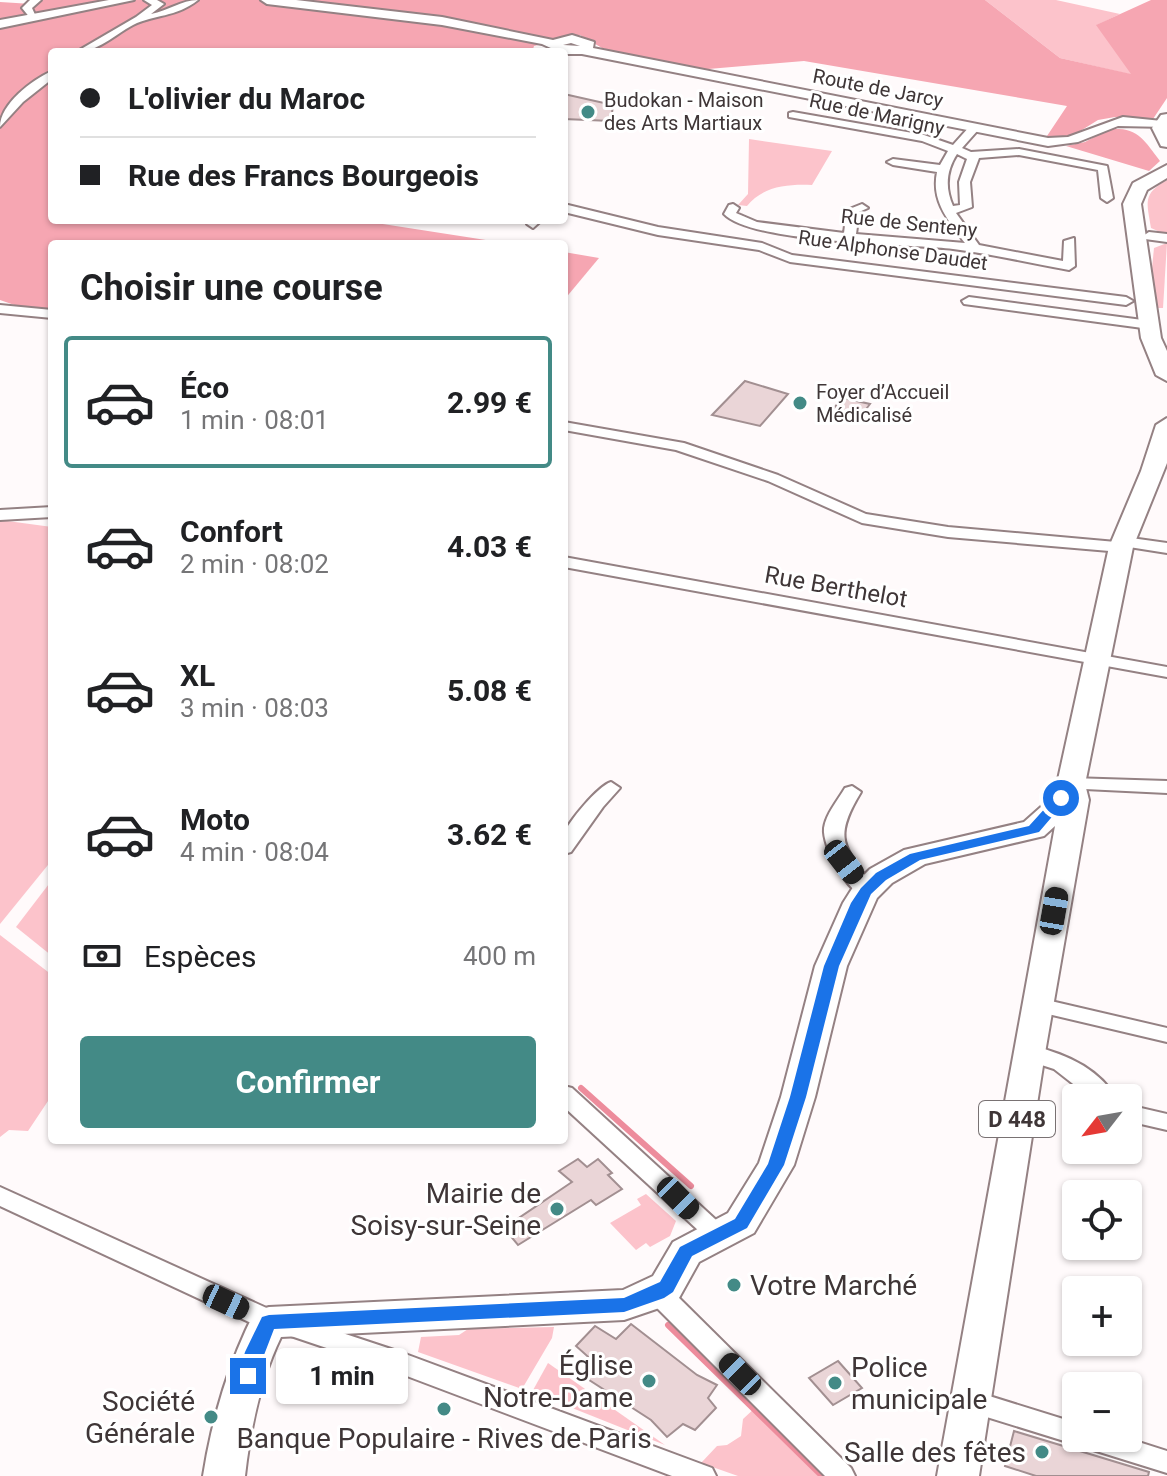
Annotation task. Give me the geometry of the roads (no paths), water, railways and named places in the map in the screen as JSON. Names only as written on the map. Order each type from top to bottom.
[{"type":"main road","points":[[1167,170],[1139,187],[1132,204],[1151,338],[1167,375]]},
{"type":"main road","points":[[1146,290],[1158,237],[1146,204],[1149,191],[1167,178]]},
{"type":"main road","points":[[224,1476],[228,1447],[254,1352],[269,1322],[624,1305],[658,1293],[666,1287],[686,1252],[741,1223],[776,1165],[798,1097],[831,966],[866,891],[881,876],[915,857],[1050,833],[1052,812],[1071,784],[1122,544],[1153,471],[1167,425]]},
{"type":"main road","name":"D 448","points":[[958,1476],[1038,1005],[1050,833]]},
{"type":"street","points":[[34,17],[27,8],[36,0]]},
{"type":"street","points":[[0,24],[128,0]]},
{"type":"street","points":[[88,48],[157,8],[159,4],[149,0]]},
{"type":"street","points":[[133,21],[167,14],[193,0]]},
{"type":"street","points":[[267,0],[442,21],[557,48]]},
{"type":"street","name":"Route de Jarcy","points":[[568,49],[1060,144],[1079,139],[1115,122],[1165,129]]},
{"type":"street","points":[[0,124],[19,100],[48,77]]},
{"type":"street","name":"Rue de Marigny","points":[[793,115],[912,136],[970,155]]},
{"type":"street","points":[[974,128],[954,149],[943,169],[940,191],[947,211],[975,249]]},
{"type":"street","points":[[947,211],[966,207],[962,192],[963,180],[973,158],[970,155],[1019,152],[1103,168],[1107,198]]},
{"type":"street","points":[[893,162],[943,169]]},
{"type":"street","name":"Rue de Senteny","points":[[733,208],[730,214],[736,220],[756,225],[975,249],[1011,258],[1069,266],[1070,241]]},
{"type":"street","points":[[850,236],[853,210],[862,208]]},
{"type":"street","name":"Rue Alphonse Daudet","points":[[568,209],[658,231],[762,247],[790,258],[1126,301]]},
{"type":"street","points":[[969,301],[1150,325]]},
{"type":"street","points":[[0,309],[48,314]]},
{"type":"street","points":[[568,427],[679,446],[773,478],[862,518],[883,523],[1167,548]]},
{"type":"street","points":[[0,515],[48,512]]},
{"type":"street","name":"Rue Berthelot","points":[[568,563],[1167,672]]},
{"type":"street","points":[[1071,784],[1167,787]]},
{"type":"street","points":[[568,842],[596,803],[611,788]]},
{"type":"street","points":[[852,792],[834,826],[835,838],[844,862],[866,891]]},
{"type":"street","points":[[1038,1005],[1167,1035]]},
{"type":"street","points":[[1028,1053],[1056,1058],[1068,1064],[1090,1084]]},
{"type":"street","points":[[568,1098],[719,1236]]},
{"type":"street","points":[[1142,1116],[1167,1122]]},
{"type":"street","points":[[0,1196],[269,1322],[318,1333],[703,1476]]},
{"type":"street","points":[[658,1293],[842,1476]]},
{"type":"street","points":[[391,1359],[379,1343],[385,1326],[399,1315]]},
{"type":"street","points":[[970,1401],[1062,1430]]},
{"type":"street","points":[[1135,1452],[1167,1462]]},
{"type":"waterway","points":[[581,1088],[691,1186]]},
{"type":"waterway","points":[[668,1325],[822,1476]]},
{"type":"place","name":"Budokan - Maison des Arts Martiaux","points":[[588,112]]},
{"type":"place","name":"Foyer d’Accueil Médicalisé","points":[[800,403]]},
{"type":"place","name":"Mairie de Soisy-sur-Seine","points":[[557,1209]]},
{"type":"place","name":"Votre Marché","points":[[734,1285]]},
{"type":"place","name":"Église Notre-Dame","points":[[649,1381]]},
{"type":"place","name":"Police municipale","points":[[835,1383]]},
{"type":"place","name":"Banque Populaire - Rives de Paris","points":[[444,1409]]},
{"type":"place","name":"Société Générale","points":[[211,1417]]},
{"type":"place","name":"Salle des fêtes","points":[[1042,1452]]}]
